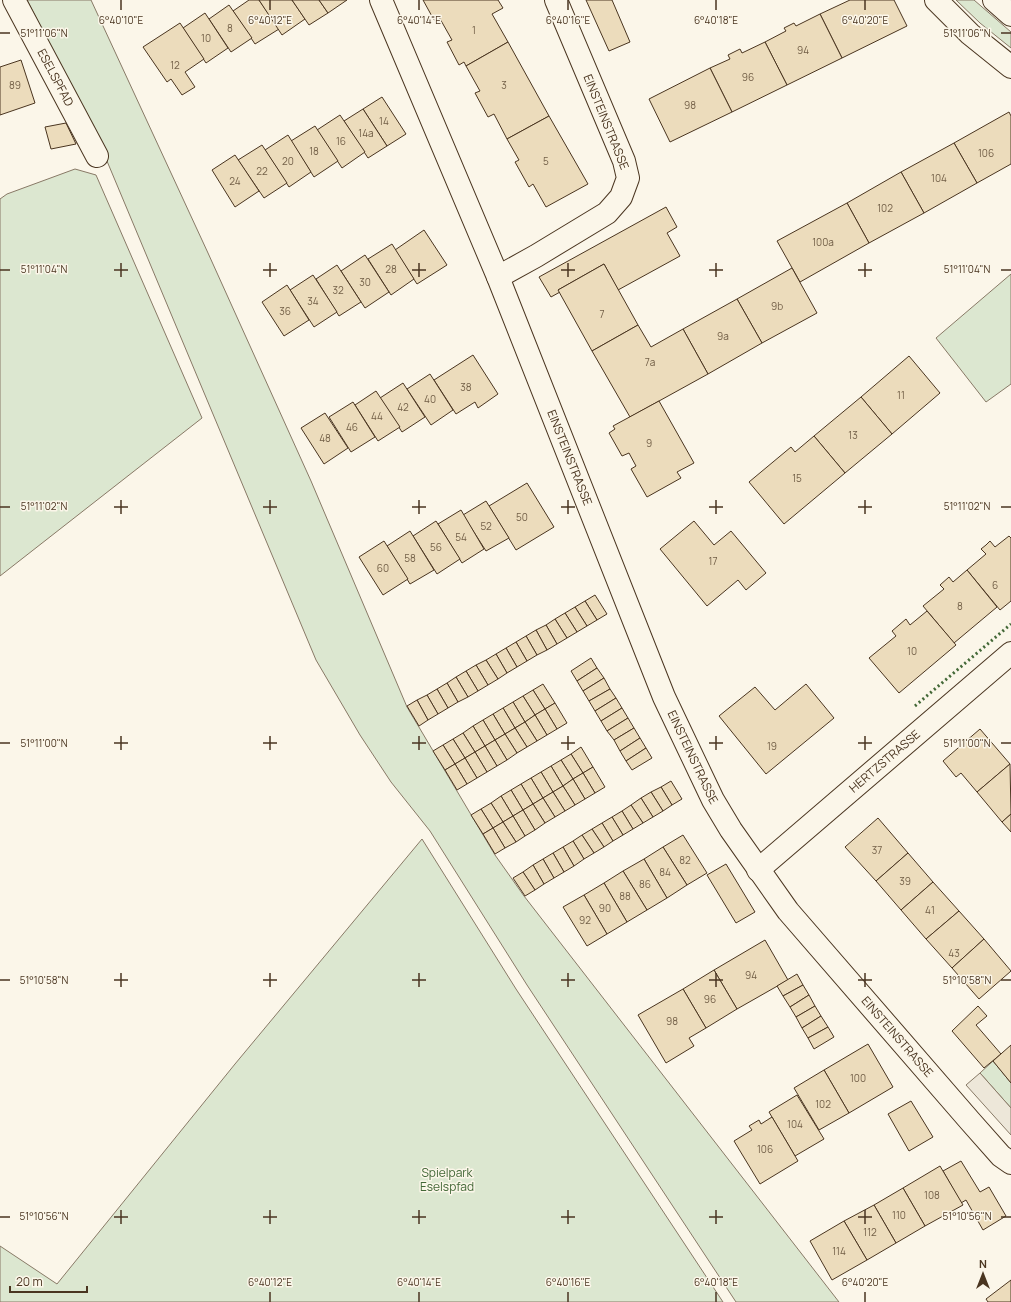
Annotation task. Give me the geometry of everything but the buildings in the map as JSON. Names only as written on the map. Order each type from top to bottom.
[{"type":"street","name":"ESELSPFAD","points":[[14,0],[97,156]]},
{"type":"street","name":"EINSTEINSTRASSE","points":[[381,0],[498,277],[664,697],[713,800],[758,870],[792,916],[970,1122],[1001,1156],[1011,1163]]},
{"type":"street","name":"EINSTEINSTRASSE","points":[[498,277],[607,213],[621,197],[628,178],[624,161],[556,0]]},
{"type":"street","points":[[936,0],[970,34],[1011,67]]},
{"type":"street","points":[[994,0],[1011,14]]},
{"type":"street","name":"HERTZSTRASSE","points":[[758,870],[1011,653]]},
{"type":"green space","points":[[27,0],[91,0],[311,481],[407,707],[495,855],[524,896],[839,1302],[736,1302],[527,985],[430,831],[391,782],[360,735],[316,660],[99,142]]},
{"type":"green space","points":[[956,0],[974,0],[1011,32],[1011,48],[980,23]]},
{"type":"green space","points":[[75,169],[96,175],[202,418],[0,576],[0,199],[7,194]]},
{"type":"green space","points":[[1011,274],[1011,384],[986,402],[936,338]]},
{"type":"green space","name":"Spielpark Eselspfad","points":[[422,839],[516,989],[723,1302],[0,1302],[0,1246],[57,1284],[235,1064]]},
{"type":"green space","points":[[993,1061],[1011,1083],[1011,1108],[980,1073]]},
{"type":"shaded area","points":[[980,1073],[1011,1108],[1011,1135],[966,1085]]},
{"type":"hedge","points":[[915,706],[1011,624]]}]
